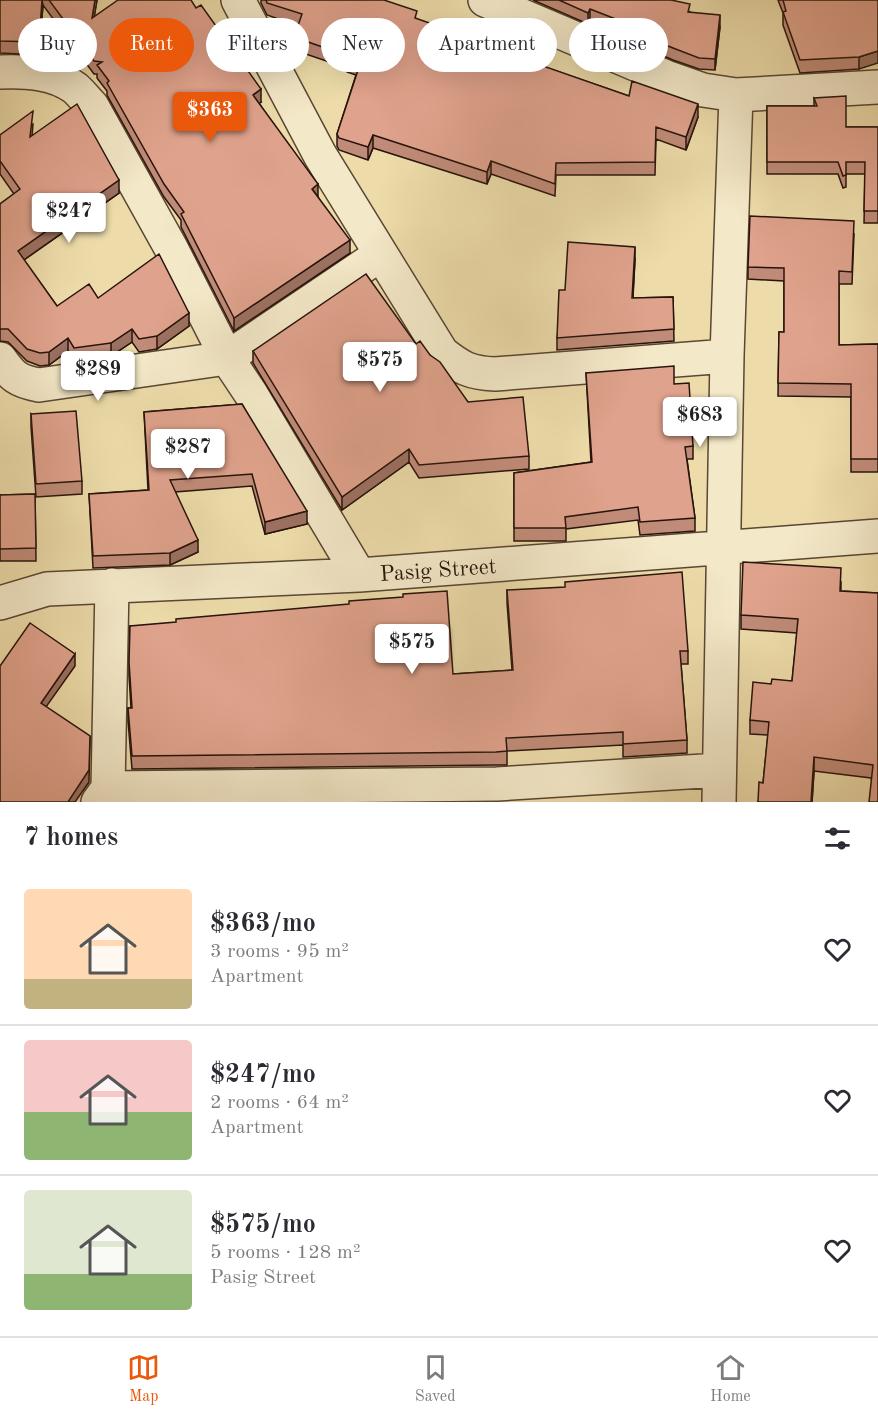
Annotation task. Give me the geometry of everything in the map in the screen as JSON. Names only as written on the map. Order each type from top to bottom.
[{"type":"street","points":[[238,0],[320,155],[442,353],[458,367],[477,373],[495,374],[727,356]]},
{"type":"street","points":[[485,0],[666,77],[703,90],[736,95],[878,87]]},
{"type":"street","points":[[0,72],[36,73],[57,79],[75,88],[92,106],[171,248],[227,358],[251,393],[359,575]]},
{"type":"street","points":[[719,802],[727,356],[736,95]]},
{"type":"street","points":[[0,359],[22,382],[39,385],[227,358],[381,254]]},
{"type":"street","name":"Pasig Street","points":[[0,603],[47,589],[359,575],[878,536]]},
{"type":"street","points":[[112,585],[103,795],[496,793],[719,770]]},
{"type":"building","points":[[0,0],[42,0],[41,18],[18,18],[18,41],[0,41]]},
{"type":"building","points":[[49,0],[95,0],[92,18],[62,18]]},
{"type":"building","points":[[118,0],[191,0],[196,8],[201,5],[210,18],[206,18],[206,72],[249,72],[261,89],[253,95],[318,184],[312,189],[350,240],[234,318],[181,214],[184,212],[164,184],[107,83],[109,81],[97,65],[102,62],[97,61],[97,18],[92,18]]},
{"type":"building","points":[[266,0],[384,0],[417,11],[415,18],[417,19],[417,72],[557,71],[629,96],[632,81],[698,104],[686,137],[656,127],[655,162],[556,163],[555,184],[491,161],[487,172],[373,135],[368,147],[339,138],[337,134],[357,72],[405,72],[405,18],[321,18],[321,46],[309,42],[309,18],[301,18],[302,14],[267,3]]},
{"type":"building","points":[[559,0],[671,0],[690,4],[688,12],[720,15],[715,59],[699,58],[668,46],[668,18],[613,18],[590,9],[588,13]]},
{"type":"building","points":[[783,0],[878,0],[878,51],[859,57],[800,60],[783,12],[786,11]]},
{"type":"building","points":[[846,96],[846,127],[878,127],[878,211],[864,211],[865,162],[846,162],[846,175],[843,176],[838,162],[767,162],[767,106],[817,106],[814,98]]},
{"type":"building","points":[[77,104],[119,180],[18,251],[57,306],[89,284],[98,298],[159,254],[189,313],[157,336],[139,339],[132,329],[111,343],[74,348],[68,338],[49,352],[40,353],[27,349],[8,329],[0,329],[0,204],[20,189],[0,161],[0,135],[33,111],[30,137]]},
{"type":"building","points":[[750,216],[854,221],[852,272],[839,271],[839,345],[878,344],[878,459],[851,459],[851,384],[778,383],[779,332],[784,332],[784,268],[748,267]]},
{"type":"building","points":[[568,242],[635,247],[632,298],[673,297],[674,329],[557,338],[559,290],[565,290]]},
{"type":"building","points":[[366,274],[416,344],[420,341],[430,355],[440,362],[468,402],[523,397],[529,456],[419,465],[409,449],[342,497],[253,351]]},
{"type":"building","points":[[674,366],[674,384],[689,383],[693,446],[685,447],[695,518],[640,522],[638,507],[565,517],[566,528],[514,528],[514,473],[592,462],[586,373]]},
{"type":"building","points":[[242,404],[307,511],[265,522],[252,474],[170,480],[198,540],[170,553],[93,556],[89,494],[149,490],[144,412]]},
{"type":"building","points":[[76,411],[82,481],[36,484],[31,414]]},
{"type":"building","points":[[35,494],[36,548],[0,549],[0,495]]},
{"type":"building","points":[[743,562],[841,568],[840,591],[878,593],[878,802],[869,802],[873,765],[814,757],[811,802],[758,802],[759,782],[763,783],[769,722],[750,720],[753,682],[771,684],[772,679],[792,681],[798,619],[741,615]]},
{"type":"building","points":[[682,572],[688,651],[680,651],[687,740],[623,744],[623,732],[506,738],[507,751],[496,752],[132,756],[128,708],[132,708],[129,662],[130,626],[176,622],[176,619],[349,604],[349,601],[447,591],[453,674],[513,670],[507,590],[565,587],[565,582]]},
{"type":"building","points":[[30,623],[75,654],[41,703],[90,736],[89,770],[68,802],[0,802],[0,666]]}]
